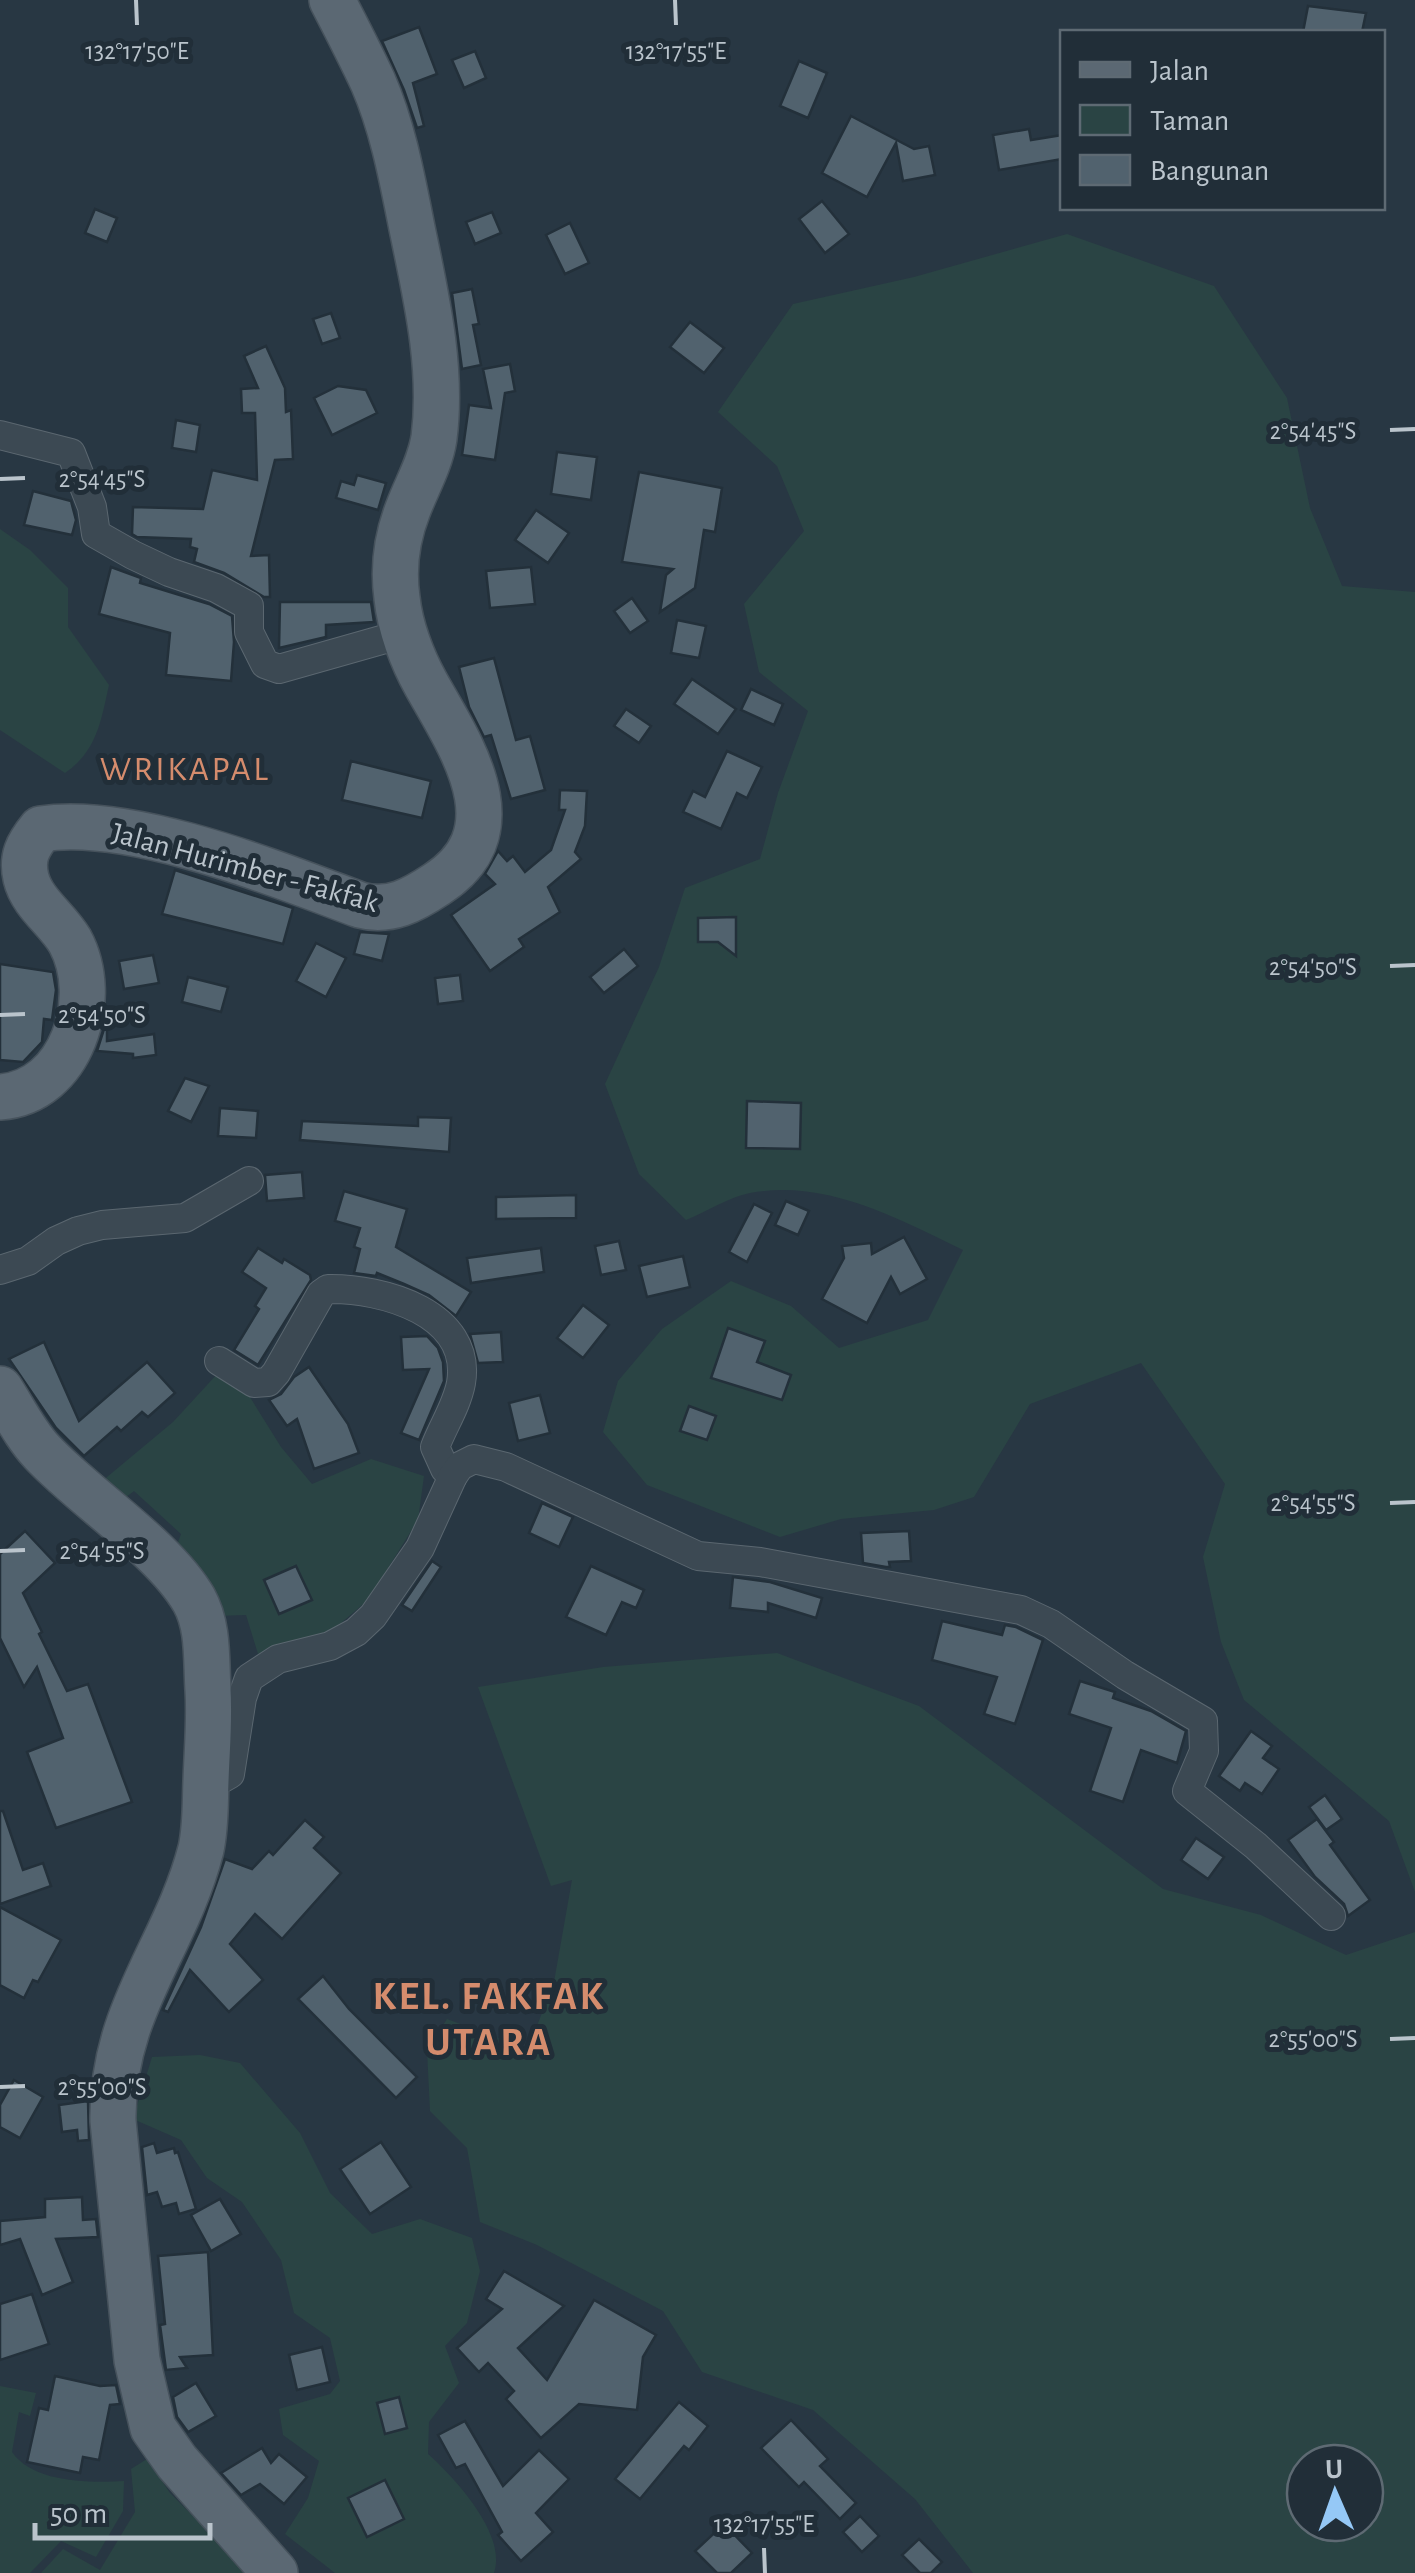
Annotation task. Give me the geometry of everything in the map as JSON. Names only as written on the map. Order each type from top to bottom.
[{"type":"main road","name":"Jalan Hurimber - Fakfak","points":[[0,1097],[28,1092],[49,1079],[65,1058],[79,1016],[80,965],[70,942],[32,892],[26,877],[25,854],[40,828],[72,826],[180,845],[368,907],[397,906],[445,879],[458,867],[478,825],[474,772],[425,682],[397,602],[395,571],[407,510],[423,478],[434,441],[434,356],[398,153],[374,84],[332,0]]},
{"type":"main road","points":[[0,1389],[40,1450],[167,1566],[194,1601],[206,1640],[209,1710],[201,1848],[185,1896],[132,2010],[114,2084],[113,2121],[137,2360],[153,2428],[177,2462],[275,2573]]},
{"type":"street","points":[[0,435],[70,453],[92,507],[96,534],[133,555],[216,588],[248,606],[249,632],[266,664],[279,668],[406,633]]},
{"type":"street","points":[[0,1270],[28,1261],[78,1231],[102,1225],[184,1218],[248,1181]]},
{"type":"street","points":[[220,1361],[254,1383],[268,1382],[321,1294],[328,1289],[390,1298],[409,1305],[448,1329],[458,1350],[460,1388],[435,1447],[444,1469],[453,1476]]},
{"type":"street","points":[[206,1781],[230,1774],[240,1707],[249,1678],[278,1659],[330,1646],[356,1632],[373,1616],[420,1548],[453,1476],[465,1462],[478,1460],[506,1467],[698,1556],[780,1566],[1021,1610],[1038,1617],[1203,1722],[1204,1751],[1187,1791],[1256,1846],[1331,1916]]},
{"type":"green space","points":[[1067,234],[1214,286],[1287,398],[1310,508],[1342,586],[1415,592],[1415,1892],[1389,1821],[1244,1700],[1221,1642],[1203,1557],[1225,1484],[1141,1363],[1030,1404],[974,1497],[934,1510],[841,1519],[780,1537],[647,1485],[603,1432],[618,1381],[662,1329],[731,1281],[791,1306],[839,1348],[928,1320],[963,1250],[860,1204],[806,1192],[750,1193],[686,1220],[639,1174],[605,1084],[659,967],[685,888],[760,859],[778,793],[808,711],[759,672],[744,604],[804,531],[777,466],[718,412],[793,304],[914,277]]},
{"type":"green space","points":[[0,529],[30,550],[68,588],[68,627],[109,685],[91,745],[65,773],[0,730]]},
{"type":"green space","points":[[219,1372],[248,1394],[281,1447],[312,1484],[371,1459],[424,1476],[418,1520],[368,1600],[327,1635],[258,1654],[246,1615],[215,1616],[174,1553],[181,1534],[134,1491],[121,1501],[101,1482],[173,1422]]},
{"type":"green space","points":[[777,1653],[919,1706],[1163,1889],[1261,1915],[1346,1955],[1415,1932],[1415,2573],[973,2573],[915,2499],[813,2410],[702,2372],[663,2311],[537,2245],[480,2222],[467,2148],[430,2111],[427,2050],[447,2019],[528,2049],[554,1982],[572,1880],[551,1886],[478,1687],[603,1667]]},
{"type":"green space","points":[[200,2055],[240,2063],[300,2133],[330,2193],[372,2234],[420,2219],[472,2238],[480,2271],[467,2323],[445,2346],[459,2383],[429,2422],[428,2454],[452,2477],[486,2525],[496,2558],[494,2573],[335,2573],[285,2534],[308,2498],[319,2461],[283,2435],[279,2409],[330,2394],[340,2381],[330,2338],[294,2313],[281,2260],[242,2202],[207,2178],[181,2140],[133,2119],[152,2057]]},
{"type":"green space","points":[[0,2386],[36,2393],[30,2416],[19,2412],[12,2452],[21,2462],[63,2479],[124,2481],[123,2511],[96,2557],[61,2541],[30,2573],[0,2573]]},
{"type":"green space","points":[[147,2459],[170,2493],[250,2573],[41,2573],[63,2549],[100,2570],[135,2512],[131,2469]]},
{"type":"building","points":[[1308,6],[1366,13],[1362,30],[1303,30]]},
{"type":"building","points":[[419,27],[437,74],[413,83],[424,126],[417,128],[382,41]]},
{"type":"building","points":[[475,51],[486,78],[464,88],[452,60]]},
{"type":"building","points":[[799,61],[827,73],[808,118],[780,106]]},
{"type":"building","points":[[851,116],[914,149],[929,146],[935,175],[903,181],[896,143],[867,197],[822,173]]},
{"type":"building","points":[[1029,129],[1031,140],[1060,135],[1060,159],[999,170],[993,135]]},
{"type":"building","points":[[822,201],[849,234],[825,253],[799,219]]},
{"type":"building","points":[[95,209],[117,218],[107,242],[85,233]]},
{"type":"building","points":[[492,212],[501,233],[475,244],[466,222]]},
{"type":"building","points":[[570,223],[589,263],[565,274],[546,235]]},
{"type":"building","points":[[472,289],[479,324],[473,325],[481,365],[462,369],[452,293]]},
{"type":"building","points":[[331,313],[340,338],[322,344],[313,319]]},
{"type":"building","points":[[690,322],[724,348],[704,373],[670,347]]},
{"type":"building","points":[[266,346],[285,388],[286,412],[291,410],[293,459],[275,460],[251,556],[269,555],[270,597],[194,562],[197,549],[190,547],[191,539],[132,534],[133,507],[203,509],[212,470],[257,480],[255,413],[242,413],[241,389],[258,388],[244,356]]},
{"type":"building","points":[[510,364],[515,391],[505,393],[495,460],[462,455],[469,405],[491,408],[483,369]]},
{"type":"building","points":[[338,386],[366,390],[377,413],[332,435],[314,398]]},
{"type":"building","points":[[176,420],[200,425],[196,452],[172,448]]},
{"type":"building","points":[[557,452],[597,457],[591,500],[551,494]]},
{"type":"building","points":[[639,472],[722,488],[715,532],[704,530],[695,588],[660,612],[666,575],[673,569],[622,562]]},
{"type":"building","points":[[357,475],[386,483],[378,510],[336,498],[341,481],[354,485]]},
{"type":"building","points":[[33,491],[71,501],[76,520],[72,535],[24,525]]},
{"type":"building","points":[[536,510],[569,533],[548,563],[515,540]]},
{"type":"building","points":[[111,567],[141,578],[140,583],[209,604],[232,616],[231,681],[166,675],[170,633],[99,614]]},
{"type":"building","points":[[531,567],[535,604],[490,608],[486,571]]},
{"type":"building","points":[[632,598],[648,621],[630,633],[614,611]]},
{"type":"building","points":[[280,602],[371,602],[374,622],[326,625],[326,637],[279,648]]},
{"type":"building","points":[[677,620],[706,626],[699,658],[671,653]]},
{"type":"building","points":[[494,658],[516,740],[530,736],[545,790],[511,799],[491,735],[484,737],[469,707],[459,667]]},
{"type":"building","points":[[692,679],[736,709],[718,734],[674,704]]},
{"type":"building","points":[[751,689],[783,704],[774,725],[741,710]]},
{"type":"building","points":[[626,709],[651,726],[639,743],[614,726]]},
{"type":"building","points":[[727,751],[762,767],[747,798],[737,793],[721,829],[683,812],[693,791],[705,797]]},
{"type":"building","points":[[351,761],[431,781],[422,818],[342,800]]},
{"type":"building","points":[[560,790],[587,791],[585,826],[575,852],[581,859],[548,887],[560,912],[519,939],[524,947],[490,971],[451,915],[495,884],[485,874],[498,851],[507,861],[513,856],[525,872],[551,850],[565,810],[559,810]]},
{"type":"building","points":[[175,870],[293,908],[283,944],[162,914]]},
{"type":"building","points":[[736,917],[736,956],[718,942],[698,942],[698,918]]},
{"type":"building","points":[[360,932],[389,934],[382,961],[354,954]]},
{"type":"building","points":[[316,943],[346,958],[326,997],[296,981]]},
{"type":"building","points":[[624,949],[638,966],[604,993],[590,977]]},
{"type":"building","points":[[153,955],[159,983],[124,989],[119,961]]},
{"type":"building","points":[[0,964],[53,972],[56,990],[52,1020],[44,1019],[42,1042],[23,1062],[0,1060]]},
{"type":"building","points":[[460,975],[463,1001],[438,1004],[435,978]]},
{"type":"building","points":[[188,977],[228,987],[221,1012],[182,1002]]},
{"type":"building","points":[[104,1029],[107,1041],[154,1034],[156,1055],[133,1058],[133,1054],[97,1051]]},
{"type":"building","points":[[185,1078],[209,1086],[191,1122],[168,1111]]},
{"type":"building","points":[[747,1101],[801,1103],[800,1149],[746,1148]]},
{"type":"building","points":[[220,1108],[258,1111],[256,1138],[218,1136]]},
{"type":"building","points":[[418,1117],[451,1118],[449,1152],[300,1140],[302,1121],[418,1126]]},
{"type":"building","points":[[302,1172],[304,1198],[267,1201],[265,1175]]},
{"type":"building","points":[[344,1191],[407,1209],[396,1247],[471,1292],[456,1316],[429,1295],[404,1284],[377,1273],[354,1273],[360,1249],[354,1247],[360,1228],[335,1221]]},
{"type":"building","points":[[576,1195],[576,1218],[496,1219],[496,1197]]},
{"type":"building","points":[[786,1201],[809,1211],[798,1235],[775,1225]]},
{"type":"building","points":[[754,1204],[772,1213],[747,1262],[729,1252]]},
{"type":"building","points":[[904,1237],[927,1279],[900,1294],[891,1277],[867,1323],[822,1299],[844,1258],[842,1246],[871,1243],[872,1254]]},
{"type":"building","points":[[619,1241],[626,1270],[601,1275],[595,1246]]},
{"type":"building","points":[[258,1248],[282,1263],[284,1259],[310,1275],[311,1280],[258,1365],[234,1350],[259,1309],[255,1306],[266,1288],[242,1272]]},
{"type":"building","points":[[541,1248],[544,1272],[471,1283],[467,1258]]},
{"type":"building","points":[[683,1256],[690,1287],[647,1297],[639,1266]]},
{"type":"building","points":[[583,1305],[609,1325],[583,1358],[557,1338]]},
{"type":"building","points":[[728,1328],[765,1341],[757,1362],[791,1375],[782,1400],[711,1378]]},
{"type":"building","points":[[501,1332],[503,1362],[478,1363],[470,1334]]},
{"type":"building","points":[[427,1336],[438,1348],[444,1381],[419,1440],[401,1433],[429,1369],[403,1370],[401,1337]]},
{"type":"building","points":[[44,1342],[79,1421],[147,1362],[175,1393],[148,1417],[142,1412],[121,1431],[117,1427],[84,1456],[56,1428],[9,1359]]},
{"type":"building","points":[[309,1367],[348,1424],[359,1453],[314,1469],[297,1419],[287,1426],[269,1400],[281,1394],[294,1377]]},
{"type":"building","points":[[540,1395],[550,1433],[518,1441],[509,1403]]},
{"type":"building","points":[[689,1406],[716,1416],[707,1440],[680,1431]]},
{"type":"building","points":[[542,1503],[573,1517],[559,1547],[529,1533]]},
{"type":"building","points":[[25,1531],[55,1563],[23,1593],[42,1632],[39,1634],[67,1691],[88,1684],[132,1802],[56,1828],[27,1752],[63,1738],[37,1667],[24,1687],[0,1638],[0,1554]]},
{"type":"building","points":[[909,1531],[911,1561],[889,1562],[890,1567],[863,1563],[861,1533]]},
{"type":"building","points":[[432,1561],[441,1567],[412,1611],[402,1605]]},
{"type":"building","points":[[296,1566],[312,1600],[279,1614],[264,1580]]},
{"type":"building","points":[[591,1566],[644,1590],[636,1608],[622,1602],[606,1635],[566,1617]]},
{"type":"building","points":[[733,1577],[770,1582],[822,1598],[816,1618],[768,1603],[768,1612],[730,1608]]},
{"type":"building","points":[[942,1621],[1002,1635],[1005,1625],[1016,1627],[1043,1640],[1015,1724],[984,1714],[997,1677],[932,1660]]},
{"type":"building","points":[[1080,1681],[1115,1692],[1113,1698],[1151,1711],[1186,1731],[1177,1763],[1141,1750],[1123,1802],[1090,1791],[1111,1728],[1069,1714]]},
{"type":"building","points":[[1251,1731],[1272,1746],[1263,1758],[1279,1769],[1262,1794],[1245,1783],[1240,1791],[1219,1776]]},
{"type":"building","points":[[1325,1795],[1342,1819],[1326,1830],[1309,1807]]},
{"type":"building","points":[[0,1811],[23,1870],[43,1863],[51,1886],[0,1904]]},
{"type":"building","points":[[1317,1819],[1334,1842],[1330,1845],[1370,1900],[1348,1916],[1344,1904],[1315,1877],[1288,1840]]},
{"type":"building","points":[[305,1820],[324,1837],[314,1848],[341,1873],[282,1939],[255,1914],[230,1944],[263,1980],[229,2012],[190,1970],[168,2012],[163,2010],[201,1927],[225,1859],[252,1869],[269,1851],[273,1855]]},
{"type":"building","points":[[1196,1838],[1224,1857],[1208,1879],[1181,1860]]},
{"type":"building","points":[[0,1907],[61,1940],[38,1982],[33,1980],[24,1998],[0,1985]]},
{"type":"building","points":[[323,1976],[349,2009],[417,2077],[396,2098],[298,1999]]},
{"type":"building","points":[[14,2080],[43,2097],[20,2138],[0,2127],[0,2105]]},
{"type":"building","points":[[88,2101],[89,2140],[78,2141],[77,2130],[62,2132],[59,2105]]},
{"type":"building","points":[[381,2142],[411,2187],[370,2214],[340,2169]]},
{"type":"building","points":[[154,2143],[157,2153],[174,2148],[178,2152],[196,2209],[179,2214],[176,2203],[162,2207],[157,2192],[147,2195],[142,2147]]},
{"type":"building","points":[[82,2197],[83,2220],[96,2219],[98,2237],[56,2239],[73,2282],[42,2295],[20,2239],[0,2245],[0,2221],[45,2217],[45,2199]]},
{"type":"building","points":[[220,2199],[241,2234],[211,2251],[191,2215]]},
{"type":"building","points":[[208,2252],[213,2355],[180,2357],[187,2368],[166,2370],[158,2256]]},
{"type":"building","points":[[504,2271],[564,2306],[518,2348],[547,2380],[594,2300],[656,2335],[643,2357],[637,2410],[579,2404],[541,2438],[506,2399],[514,2391],[488,2363],[479,2372],[457,2348],[502,2309],[486,2299]]},
{"type":"building","points":[[32,2294],[49,2344],[0,2360],[0,2304]]},
{"type":"building","points":[[322,2347],[330,2382],[297,2390],[289,2355]]},
{"type":"building","points":[[55,2376],[100,2386],[116,2385],[120,2404],[110,2405],[99,2460],[83,2457],[80,2473],[27,2462],[39,2408],[48,2410]]},
{"type":"building","points":[[196,2383],[216,2416],[188,2432],[177,2417],[173,2397]]},
{"type":"building","points":[[399,2397],[407,2428],[385,2434],[377,2403]]},
{"type":"building","points":[[679,2402],[708,2426],[689,2450],[684,2446],[640,2499],[615,2479]]},
{"type":"building","points":[[791,2420],[828,2459],[820,2466],[856,2503],[840,2519],[804,2482],[799,2487],[761,2448]]},
{"type":"building","points":[[465,2421],[503,2486],[539,2450],[569,2479],[536,2513],[553,2532],[521,2561],[498,2535],[502,2532],[465,2464],[456,2468],[438,2435]]},
{"type":"building","points":[[262,2448],[271,2463],[279,2454],[307,2477],[284,2504],[260,2484],[241,2495],[221,2473]]},
{"type":"building","points":[[385,2480],[404,2519],[367,2537],[348,2498]]},
{"type":"building","points":[[860,2516],[879,2536],[862,2552],[843,2532]]},
{"type":"building","points":[[724,2524],[752,2553],[731,2573],[717,2573],[695,2551]]},
{"type":"building","points":[[919,2539],[942,2562],[931,2573],[920,2573],[902,2555]]},
{"type":"district","name":"WRIKAPAL","points":[[185,769]]},
{"type":"district","name":"KEL. FAKFAK UTARA","points":[[489,2020]]}]
